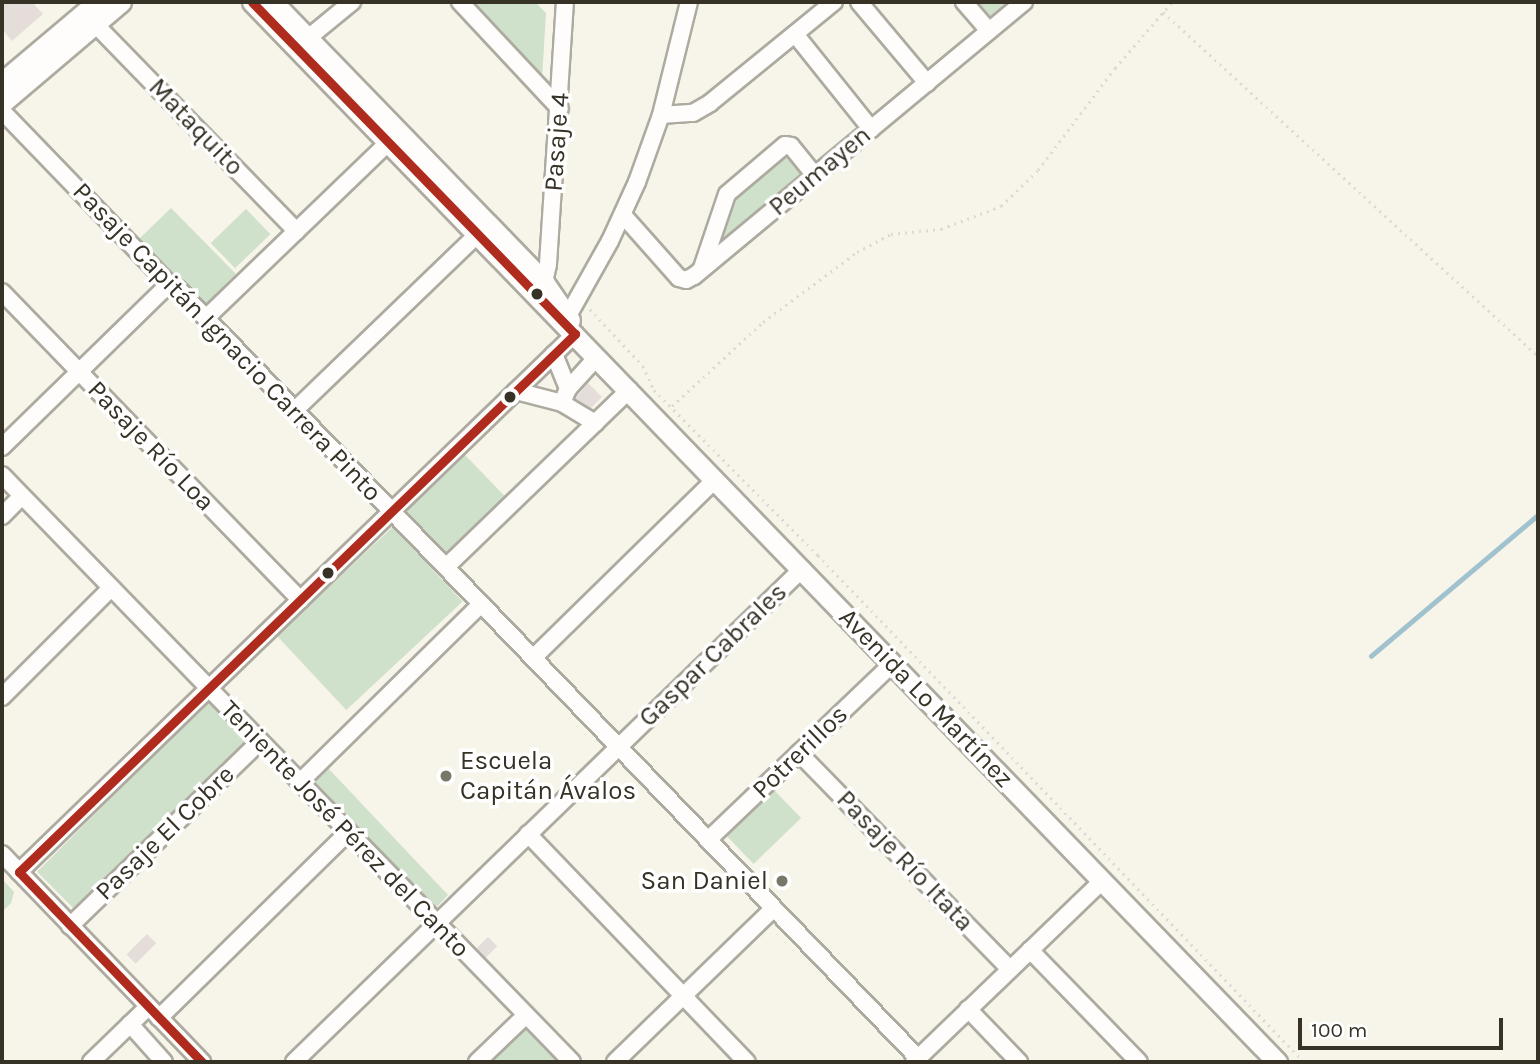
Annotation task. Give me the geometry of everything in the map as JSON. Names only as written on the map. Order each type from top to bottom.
[{"type":"main road","points":[[2,82],[97,2]]},
{"type":"main road","points":[[2,103],[121,2]]},
{"type":"main road","name":"Avenida Lo Martínez","points":[[252,2],[629,390],[664,413],[715,480],[1277,1062]]},
{"type":"main road","name":"Avenida Lo Martínez","points":[[273,2],[544,282],[574,306],[575,334]]},
{"type":"street","points":[[307,38],[352,2]]},
{"type":"street","points":[[460,2],[560,109]]},
{"type":"street","name":"Pasaje 4","points":[[544,282],[548,264],[560,109],[565,2]]},
{"type":"street","points":[[661,115],[686,114],[710,103],[834,2]]},
{"type":"street","points":[[859,2],[927,83]]},
{"type":"street","points":[[964,2],[989,31]]},
{"type":"street","name":"Peumayen","points":[[701,270],[1024,2]]},
{"type":"street","points":[[574,306],[623,215],[661,115],[693,5]]},
{"type":"street","name":"Mataquito","points":[[95,23],[296,231]]},
{"type":"street","points":[[795,34],[871,129]]},
{"type":"street","name":"Pasaje Capitán Ignacio Carrera Pinto","points":[[2,111],[295,410],[774,908],[916,1060]]},
{"type":"street","points":[[206,318],[388,143]]},
{"type":"street","points":[[623,215],[679,278],[686,280],[701,270],[727,194],[785,145],[791,146],[815,176]]},
{"type":"street","points":[[295,410],[477,235]]},
{"type":"street","points":[[2,447],[171,286]]},
{"type":"street","name":"Pasaje Río Loa","points":[[2,292],[300,600]]},
{"type":"street","points":[[19,872],[575,334]]},
{"type":"street","points":[[554,354],[565,396],[595,423]]},
{"type":"street","points":[[565,396],[597,357]]},
{"type":"street","points":[[446,567],[629,390]]},
{"type":"street","points":[[516,391],[565,396]]},
{"type":"street","name":"Teniente José Pérez del Canto","points":[[2,475],[572,1062]]},
{"type":"street","points":[[533,658],[715,480]]},
{"type":"street","points":[[2,516],[22,496]]},
{"type":"street","name":"Gaspar Cabrales","points":[[294,1062],[802,569]]},
{"type":"street","points":[[2,696],[111,589]]},
{"type":"street","points":[[300,782],[481,604]]},
{"type":"street","name":"Potrerillos","points":[[708,840],[892,664]]},
{"type":"street","name":"Pasaje El Cobre","points":[[71,926],[260,741]]},
{"type":"street","name":"Pasaje Río Itata","points":[[799,753],[1010,969]]},
{"type":"street","points":[[91,1062],[130,1024],[154,1012],[348,832]]},
{"type":"street","points":[[528,834],[747,1062]]},
{"type":"street","points":[[3,857],[202,1062]]},
{"type":"street","points":[[916,1060],[1102,881]]},
{"type":"street","points":[[615,1062],[774,908]]},
{"type":"street","points":[[1030,950],[1139,1062]]},
{"type":"street","points":[[968,1009],[1019,1062]]},
{"type":"street","points":[[477,1062],[526,1015]]},
{"type":"street","points":[[130,1024],[164,1062]]},
{"type":"path","points":[[664,413],[762,322],[857,252],[891,234],[941,229],[1001,206],[1038,170],[1115,68],[1172,2]]},
{"type":"path","points":[[1163,12],[1538,356]]},
{"type":"path","points":[[574,306],[643,366],[664,413],[818,555],[1304,1062]]},
{"type":"green space","points":[[471,2],[535,2],[546,13],[542,78]]},
{"type":"green space","points":[[973,2],[1013,2],[987,22]]},
{"type":"green space","points":[[782,152],[788,153],[803,174],[717,245],[732,197]]},
{"type":"green space","points":[[171,208],[236,274],[205,305],[171,271],[163,269],[138,240]]},
{"type":"green space","points":[[246,209],[270,234],[235,268],[211,243]]},
{"type":"green space","points":[[465,455],[506,497],[447,554],[406,512]]},
{"type":"green space","points":[[393,527],[463,602],[346,710],[277,635]]},
{"type":"green space","points":[[209,700],[252,743],[80,915],[37,872]]},
{"type":"green space","points":[[327,767],[448,895],[433,911],[311,783],[311,779]]},
{"type":"green space","points":[[774,790],[801,818],[754,864],[727,836]]},
{"type":"green space","points":[[2,879],[14,892],[11,903],[2,912]]},
{"type":"green space","points":[[525,1029],[559,1062],[490,1062]]},
{"type":"building","points":[[2,2],[32,2],[43,14],[12,41],[2,29]]},
{"type":"building","points":[[588,383],[602,397],[591,408],[575,399]]},
{"type":"building","points":[[147,934],[156,943],[136,964],[126,955]]},
{"type":"building","points":[[488,937],[497,946],[486,958],[477,948]]},
{"type":"waterway","points":[[1371,656],[1538,515]]},
{"type":"transit line","points":[[252,2],[575,334]]},
{"type":"transit line","points":[[19,872],[575,334]]},
{"type":"transit line","points":[[19,872],[202,1062]]},
{"type":"place","name":"Escuela Capitán Ávalos","points":[[446,776]]},
{"type":"place","name":"San Daniel","points":[[782,881]]}]
